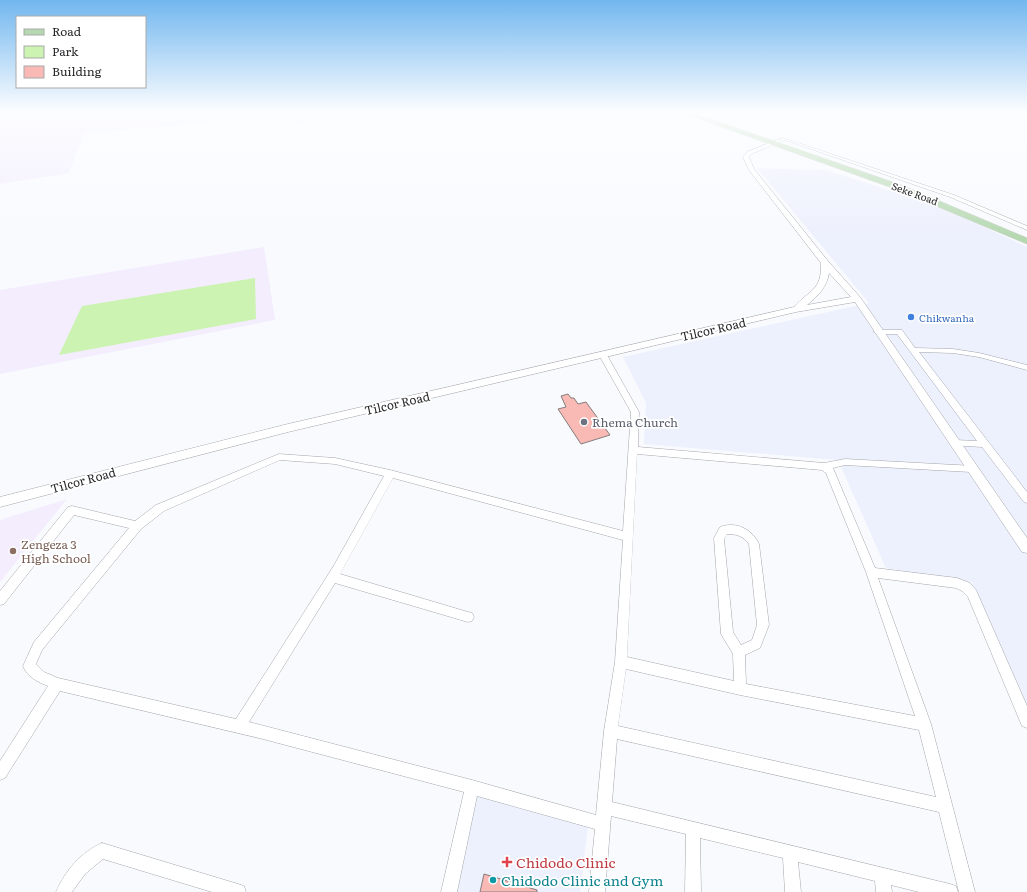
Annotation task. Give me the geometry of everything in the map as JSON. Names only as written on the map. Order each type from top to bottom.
[{"type":"main road","name":"Seke Road","points":[[810,155],[945,204],[1027,241]]},
{"type":"main road","name":"Seke Road","points":[[814,155],[933,194],[1027,234]]},
{"type":"street","points":[[749,155],[746,158],[751,169],[825,263],[857,299],[878,332],[1027,548]]},
{"type":"street","points":[[831,155],[952,196],[1027,228]]},
{"type":"street","points":[[796,309],[816,294],[824,283],[826,273],[825,263]]},
{"type":"street","name":"Tilcor Road","points":[[0,502],[288,428],[796,309],[857,299]]},
{"type":"street","points":[[878,332],[899,332],[1027,499]]},
{"type":"street","points":[[913,350],[953,351],[979,355],[1027,368]]},
{"type":"street","points":[[597,892],[611,731],[621,662],[635,412],[603,355]]},
{"type":"street","points":[[954,443],[984,444]]},
{"type":"street","points":[[632,450],[824,467],[846,462],[971,468]]},
{"type":"street","points":[[604,824],[472,787],[239,726],[57,684],[40,676],[29,666],[38,646],[137,526],[160,508],[279,457],[335,461],[629,537]]},
{"type":"street","points":[[824,467],[830,471],[871,572],[924,724],[967,892]]},
{"type":"street","points":[[239,726],[332,577],[377,501],[390,474]]},
{"type":"street","points":[[0,600],[72,510],[137,526]]},
{"type":"street","points":[[739,652],[756,644],[763,625],[754,544],[751,537],[745,532],[735,529],[724,530],[719,538],[727,634],[739,652],[740,689]]},
{"type":"street","points":[[871,572],[957,583],[966,587],[972,594],[1027,721]]},
{"type":"street","points":[[332,577],[468,617]]},
{"type":"street","points":[[621,662],[740,689],[924,724]]},
{"type":"street","points":[[0,772],[57,684]]},
{"type":"street","points":[[611,731],[945,806]]},
{"type":"street","points":[[449,892],[472,787]]},
{"type":"street","points":[[605,807],[692,830],[950,892]]},
{"type":"street","points":[[692,830],[693,892]]},
{"type":"street","points":[[64,892],[71,878],[87,860],[102,851],[238,892]]},
{"type":"street","points":[[790,854],[793,892]]},
{"type":"street","points":[[882,876],[884,892]]},
{"type":"shaded area","points":[[0,155],[76,155],[69,173],[0,184]]},
{"type":"shaded area","points":[[757,168],[827,170],[948,210],[1027,247],[1027,708],[972,582],[886,568],[838,460],[644,444],[646,403],[623,357],[869,303]]},
{"type":"shaded area","points":[[264,247],[275,320],[0,374],[0,290]]},
{"type":"shaded area","name":"Zengeza 3 High School","points":[[67,499],[0,582],[0,520]]},
{"type":"shaded area","points":[[479,788],[589,816],[580,892],[457,892]]},
{"type":"green space","points":[[255,278],[256,319],[59,355],[82,306]]},
{"type":"building","name":"Rhema Church","points":[[568,394],[571,398],[574,398],[578,404],[586,402],[610,435],[581,444],[558,409],[566,407],[561,396]]},
{"type":"building","name":"Chidodo Clinic and Gym","points":[[484,874],[537,890],[537,892],[480,892]]},
{"type":"place","name":"Chikwanha","points":[[911,317]]},
{"type":"place","name":"Rhema Church","points":[[584,422]]},
{"type":"place","name":"Zengeza 3 High School","points":[[13,551]]},
{"type":"place","name":"Chidodo Clinic","points":[[507,862]]},
{"type":"place","name":"Chidodo Clinic and Gym","points":[[493,880]]}]
